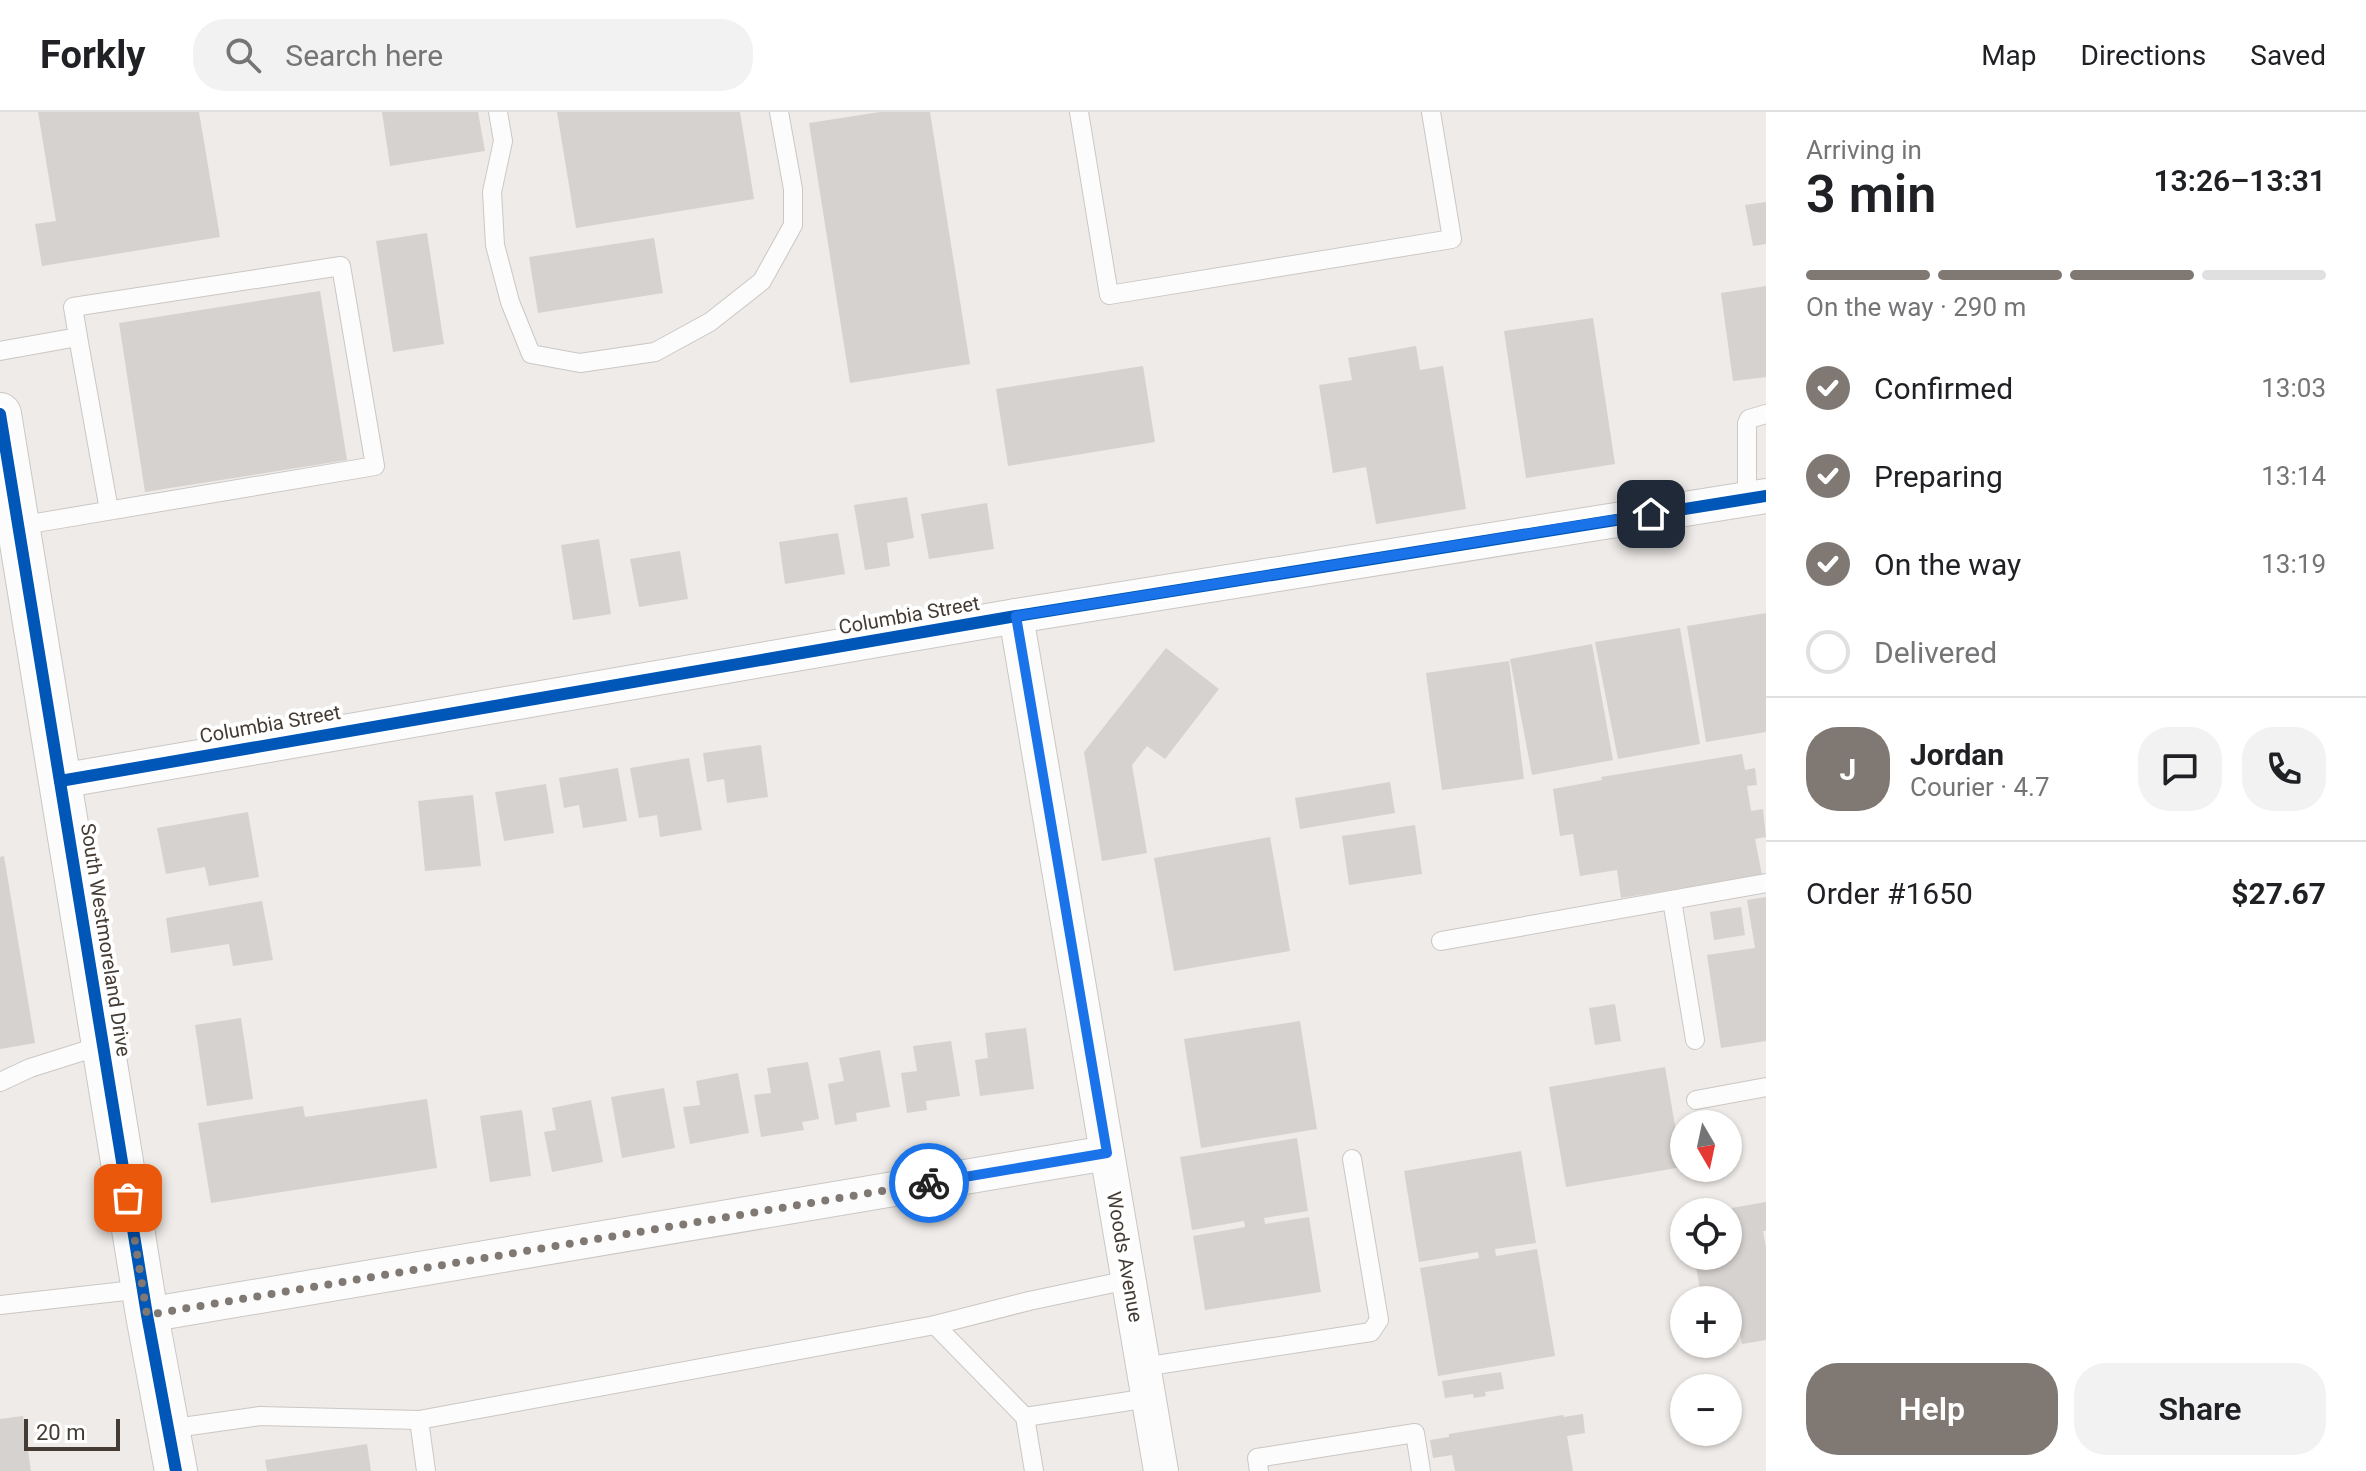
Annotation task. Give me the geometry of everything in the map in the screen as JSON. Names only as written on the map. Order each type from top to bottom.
[{"type":"street","name":"South Westmoreland Drive","points":[[0,414],[13,540],[60,781],[145,1302],[176,1471]]},
{"type":"street","name":"Columbia Street","points":[[60,781],[1016,616],[1756,498]]},
{"type":"street","name":"Woods Avenue","points":[[1016,616],[1161,1471]]},
{"type":"street","points":[[145,1302],[1107,1153]]},
{"type":"lane","points":[[498,112],[503,141],[492,192],[495,245],[510,302],[531,354],[580,363],[655,352],[710,322],[762,281],[793,225],[793,189],[779,112]]},
{"type":"lane","points":[[1079,112],[1109,295],[1452,239],[1431,112]]},
{"type":"lane","points":[[13,540],[109,510],[375,466],[341,266],[73,307],[109,510]]},
{"type":"lane","points":[[0,351],[78,337]]},
{"type":"lane","points":[[1756,498],[1747,423],[1749,419],[1766,414]]},
{"type":"lane","points":[[1441,941],[1766,883]]},
{"type":"lane","points":[[1672,900],[1695,1040]]},
{"type":"lane","points":[[0,1082],[30,1068],[103,1045]]},
{"type":"lane","points":[[1696,1100],[1766,1087]]},
{"type":"lane","points":[[1025,1417],[1146,1383],[1371,1332],[1379,1320],[1352,1159]]},
{"type":"lane","points":[[168,1429],[260,1416],[419,1420],[935,1325],[1128,1280]]},
{"type":"lane","points":[[0,1305],[145,1302]]},
{"type":"lane","points":[[935,1325],[1025,1417],[1034,1471]]},
{"type":"lane","points":[[419,1420],[426,1471]]},
{"type":"lane","points":[[1259,1471],[1257,1458],[1415,1433],[1421,1471]]},
{"type":"building","points":[[38,112],[199,112],[220,237],[42,266],[35,224],[56,221]]},
{"type":"building","points":[[382,112],[478,112],[485,151],[390,166]]},
{"type":"building","points":[[557,112],[740,112],[754,199],[576,228]]},
{"type":"building","points":[[880,112],[930,112],[970,364],[850,383],[809,123]]},
{"type":"building","points":[[1766,202],[1766,244],[1753,246],[1745,205]]},
{"type":"building","points":[[427,233],[444,344],[393,352],[376,241]]},
{"type":"building","points":[[654,238],[663,293],[538,313],[529,257]]},
{"type":"building","points":[[1766,286],[1766,377],[1733,381],[1721,293]]},
{"type":"building","points":[[320,291],[347,460],[145,492],[119,323]]},
{"type":"building","points":[[1593,318],[1615,464],[1526,478],[1504,331]]},
{"type":"building","points":[[1416,346],[1420,370],[1443,366],[1466,509],[1376,524],[1366,467],[1333,473],[1319,385],[1352,380],[1348,358]]},
{"type":"building","points":[[1143,366],[1155,442],[1008,466],[996,389]]},
{"type":"building","points":[[907,497],[914,538],[887,543],[890,566],[865,570],[854,505]]},
{"type":"building","points":[[987,503],[994,549],[929,559],[921,514]]},
{"type":"building","points":[[838,533],[845,574],[785,584],[779,542]]},
{"type":"building","points":[[599,539],[611,614],[573,620],[561,545]]},
{"type":"building","points":[[680,551],[688,599],[639,607],[630,559]]},
{"type":"building","points":[[1766,613],[1766,732],[1706,742],[1687,626]]},
{"type":"building","points":[[1680,628],[1700,744],[1618,759],[1595,642]]},
{"type":"building","points":[[1592,644],[1613,760],[1532,775],[1510,659]]},
{"type":"building","points":[[1166,648],[1219,689],[1165,759],[1147,746],[1132,765],[1147,853],[1102,861],[1084,752]]},
{"type":"building","points":[[1509,661],[1524,779],[1442,790],[1426,673]]},
{"type":"building","points":[[761,745],[768,797],[727,803],[724,779],[707,782],[703,753]]},
{"type":"building","points":[[1742,754],[1745,770],[1755,768],[1757,785],[1747,786],[1751,811],[1763,809],[1766,837],[1755,839],[1762,875],[1621,898],[1617,870],[1580,876],[1573,834],[1560,836],[1553,789],[1602,780],[1601,777]]},
{"type":"building","points":[[689,758],[702,830],[660,837],[657,815],[639,818],[630,768]]},
{"type":"building","points":[[618,768],[627,821],[583,828],[579,805],[564,808],[559,778]]},
{"type":"building","points":[[1390,782],[1395,813],[1300,829],[1295,798]]},
{"type":"building","points":[[546,784],[554,833],[504,841],[495,792]]},
{"type":"building","points":[[473,795],[481,866],[425,871],[418,801]]},
{"type":"building","points":[[248,812],[259,877],[209,886],[205,867],[166,874],[157,828]]},
{"type":"building","points":[[1415,825],[1422,874],[1349,885],[1342,836]]},
{"type":"building","points":[[1270,837],[1290,951],[1174,971],[1154,858]]},
{"type":"building","points":[[4,856],[35,1043],[0,1049],[0,857]]},
{"type":"building","points":[[1766,897],[1766,1041],[1721,1048],[1707,955],[1755,948],[1747,900]]},
{"type":"building","points":[[262,901],[273,960],[233,966],[229,944],[171,953],[166,918]]},
{"type":"building","points":[[1741,907],[1745,935],[1714,940],[1710,912]]},
{"type":"building","points":[[1615,1004],[1621,1041],[1595,1045],[1589,1008]]},
{"type":"building","points":[[241,1018],[253,1099],[207,1106],[195,1025]]},
{"type":"building","points":[[1300,1021],[1317,1129],[1201,1148],[1184,1039]]},
{"type":"building","points":[[1026,1028],[1034,1089],[980,1096],[975,1060],[988,1058],[985,1033]]},
{"type":"building","points":[[951,1041],[960,1096],[926,1101],[927,1110],[907,1113],[901,1073],[917,1071],[913,1046]]},
{"type":"building","points":[[880,1050],[890,1107],[856,1113],[857,1121],[835,1125],[828,1084],[844,1081],[839,1058]]},
{"type":"building","points":[[808,1062],[819,1119],[802,1122],[804,1130],[761,1137],[754,1095],[771,1093],[767,1068]]},
{"type":"building","points":[[1665,1067],[1672,1110],[1670,1169],[1566,1187],[1549,1087]]},
{"type":"building","points":[[738,1073],[749,1133],[690,1144],[683,1107],[700,1105],[696,1081]]},
{"type":"building","points":[[664,1088],[675,1148],[622,1158],[611,1097]]},
{"type":"building","points":[[427,1099],[437,1168],[211,1203],[198,1123],[303,1106],[305,1117]]},
{"type":"building","points":[[591,1100],[603,1162],[552,1172],[544,1132],[556,1130],[552,1108]]},
{"type":"building","points":[[522,1110],[531,1176],[490,1182],[480,1116]]},
{"type":"building","points":[[1297,1138],[1308,1211],[1264,1218],[1265,1224],[1309,1217],[1321,1292],[1205,1310],[1193,1236],[1245,1227],[1244,1221],[1192,1230],[1180,1157]]},
{"type":"building","points":[[1521,1151],[1536,1243],[1495,1249],[1496,1256],[1537,1249],[1555,1356],[1438,1376],[1420,1268],[1479,1258],[1478,1252],[1419,1262],[1404,1171]]},
{"type":"building","points":[[1766,1202],[1766,1231],[1763,1231],[1766,1247],[1766,1340],[1742,1344],[1742,1286],[1699,1286],[1697,1270],[1742,1270],[1742,1206]]},
{"type":"building","points":[[1501,1372],[1504,1389],[1485,1392],[1486,1396],[1474,1398],[1473,1394],[1445,1398],[1442,1381]]},
{"type":"building","points":[[1583,1414],[1585,1433],[1567,1436],[1573,1471],[1455,1471],[1452,1455],[1433,1458],[1430,1440],[1449,1437],[1449,1434]]},
{"type":"building","points":[[23,1416],[31,1471],[0,1471],[0,1419]]},
{"type":"building","points":[[367,1444],[371,1471],[267,1471],[265,1460]]},
{"type":"cycle path","points":[[0,414],[147,1315],[176,1471]]},
{"type":"cycle path","points":[[60,781],[1016,616],[1766,496]]},
{"type":"way so far","points":[[128,1198],[147,1315],[929,1183]]},
{"type":"route","points":[[929,1183],[1107,1153],[1016,616],[1651,514]]}]
